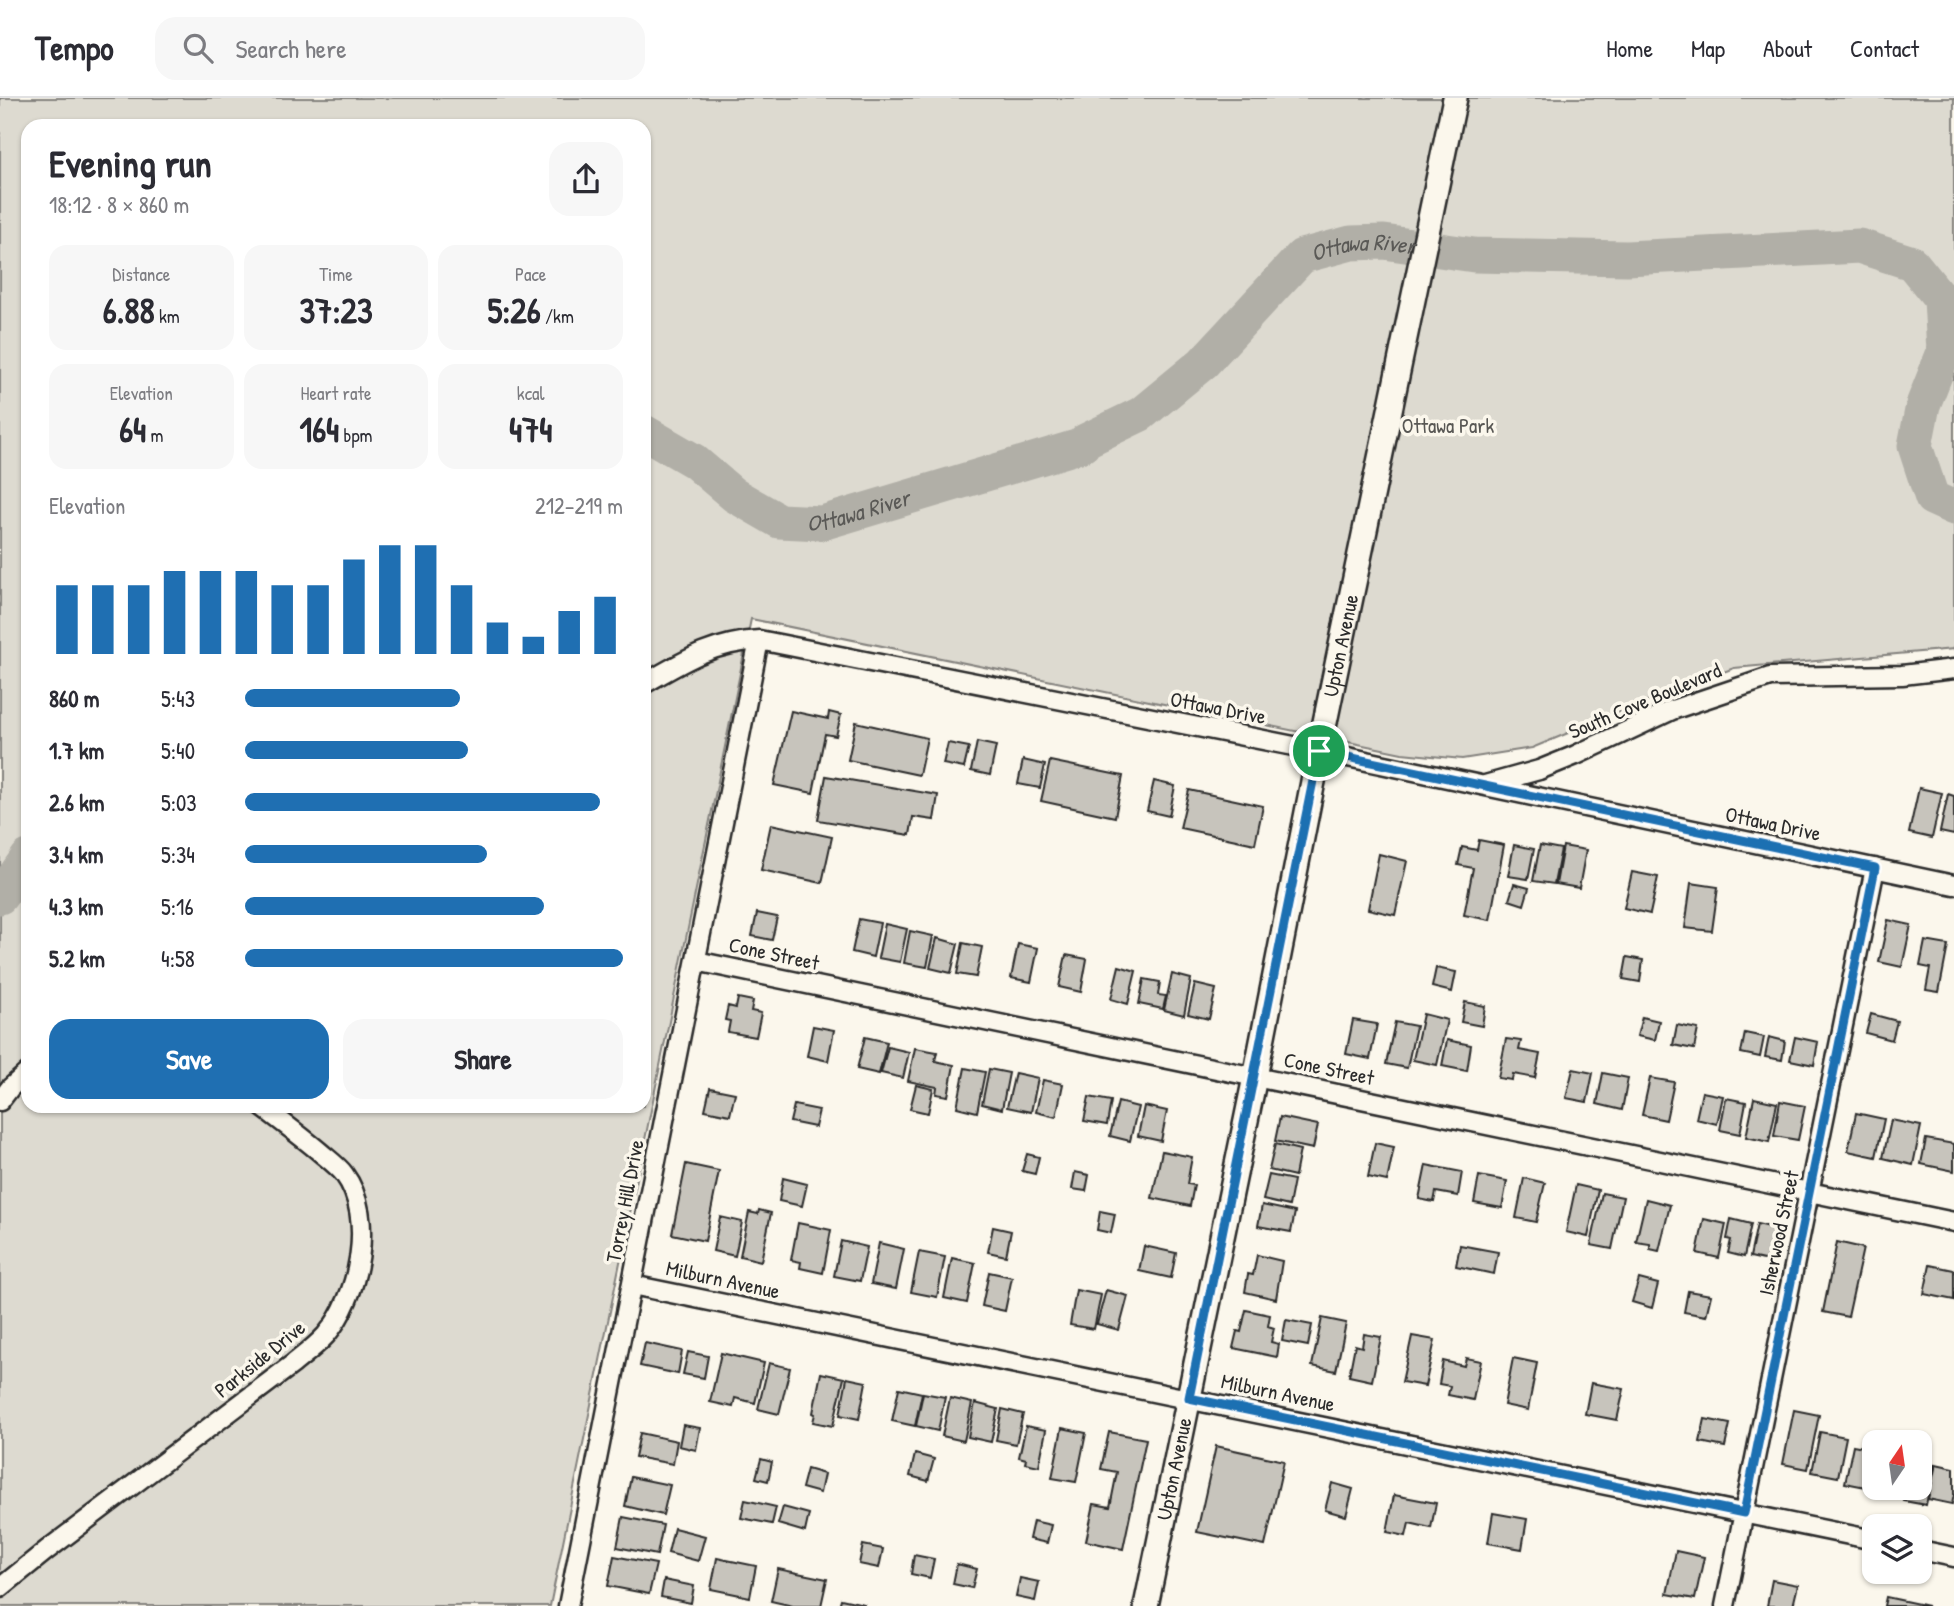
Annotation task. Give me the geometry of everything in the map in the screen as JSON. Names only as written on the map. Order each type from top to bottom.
[{"type":"street","name":"Upton Avenue","points":[[1146,1606],[1319,751],[1455,98]]},
{"type":"street","name":"Ottawa Drive","points":[[651,680],[708,649],[734,642],[759,640],[1319,751],[1954,885]]},
{"type":"street","name":"Torrey Hill Drive","points":[[568,1606],[759,640]]},
{"type":"street","name":"South Cove Boulevard","points":[[1483,786],[1539,770],[1672,710],[1770,677],[1902,675],[1954,669]]},
{"type":"street","name":"Isherwood Street","points":[[1725,1606],[1875,868]]},
{"type":"street","name":"Cone Street","points":[[696,961],[1954,1222]]},
{"type":"street","points":[[1,1096],[21,1078]]},
{"type":"street","name":"Parkside Drive","points":[[0,1588],[88,1518],[293,1364],[326,1335],[340,1314],[354,1279],[362,1238],[358,1204],[343,1172],[270,1113]]},
{"type":"street","name":"Milburn Avenue","points":[[632,1285],[1862,1538]]},
{"type":"street","points":[[1932,1552],[1954,1557]]},
{"type":"green space","name":"Ottawa Park","points":[[0,98],[1954,98],[1954,649],[1734,668],[1532,748],[1462,759],[1402,753],[751,619],[651,1110],[651,119],[21,119],[21,1113],[650,1113],[550,1606],[0,1606]]},
{"type":"building","points":[[791,711],[828,719],[829,712],[841,715],[836,736],[825,734],[813,793],[774,785]]},
{"type":"building","points":[[856,722],[927,738],[919,775],[848,760]]},
{"type":"building","points":[[977,742],[996,746],[990,775],[971,771]]},
{"type":"building","points":[[948,743],[969,747],[964,768],[943,764]]},
{"type":"building","points":[[1023,760],[1045,765],[1040,788],[1018,784]]},
{"type":"building","points":[[1050,761],[1123,776],[1115,817],[1041,801]]},
{"type":"building","points":[[826,776],[938,795],[934,820],[913,817],[910,835],[818,820]]},
{"type":"building","points":[[1154,781],[1175,786],[1169,816],[1147,811]]},
{"type":"building","points":[[1919,788],[1942,793],[1932,838],[1909,833]]},
{"type":"building","points":[[1189,790],[1263,806],[1255,844],[1180,828]]},
{"type":"building","points":[[1948,794],[1954,796],[1954,835],[1940,832]]},
{"type":"building","points":[[771,824],[832,837],[822,883],[761,870]]},
{"type":"building","points":[[1479,840],[1504,845],[1490,920],[1464,915],[1473,868],[1458,865],[1462,847],[1477,850]]},
{"type":"building","points":[[1514,845],[1534,849],[1528,879],[1508,876]]},
{"type":"building","points":[[1540,845],[1561,849],[1554,884],[1533,881]]},
{"type":"building","points":[[1563,846],[1586,850],[1579,888],[1556,884]]},
{"type":"building","points":[[1379,854],[1407,861],[1395,915],[1368,909]]},
{"type":"building","points":[[1632,872],[1658,877],[1650,914],[1624,908]]},
{"type":"building","points":[[1691,883],[1718,887],[1712,931],[1685,928]]},
{"type":"building","points":[[1514,884],[1529,888],[1524,905],[1509,900]]},
{"type":"building","points":[[757,913],[777,917],[772,940],[752,936]]},
{"type":"building","points":[[859,919],[880,923],[873,957],[852,952]]},
{"type":"building","points":[[1888,920],[1911,925],[1902,967],[1879,962]]},
{"type":"building","points":[[885,924],[907,929],[900,962],[878,958]]},
{"type":"building","points":[[910,931],[933,936],[927,967],[904,963]]},
{"type":"building","points":[[937,938],[958,944],[951,973],[930,968]]},
{"type":"building","points":[[1925,941],[1948,945],[1939,992],[1926,990],[1930,968],[1920,966]]},
{"type":"building","points":[[963,943],[982,947],[976,977],[957,974]]},
{"type":"building","points":[[1018,944],[1038,948],[1031,982],[1011,978]]},
{"type":"building","points":[[1066,955],[1087,959],[1081,992],[1059,987]]},
{"type":"building","points":[[1627,957],[1643,960],[1640,982],[1623,979]]},
{"type":"building","points":[[1119,966],[1136,971],[1128,1004],[1111,999]]},
{"type":"building","points":[[1436,968],[1456,972],[1452,992],[1432,987]]},
{"type":"building","points":[[1172,974],[1191,979],[1184,1015],[1164,1010]]},
{"type":"building","points":[[1144,979],[1160,982],[1158,995],[1166,996],[1163,1009],[1139,1004]]},
{"type":"building","points":[[1195,984],[1216,989],[1209,1019],[1188,1014]]},
{"type":"building","points":[[738,998],[753,1001],[751,1011],[761,1013],[756,1037],[728,1032],[730,1021],[725,1020],[728,1006],[736,1008]]},
{"type":"building","points":[[1465,1002],[1485,1006],[1482,1026],[1461,1022]]},
{"type":"building","points":[[1423,1014],[1447,1020],[1437,1065],[1413,1060]]},
{"type":"building","points":[[1871,1014],[1897,1021],[1892,1040],[1866,1033]]},
{"type":"building","points":[[1642,1017],[1659,1021],[1655,1040],[1637,1036]]},
{"type":"building","points":[[1353,1020],[1377,1024],[1370,1059],[1346,1054]]},
{"type":"building","points":[[1395,1022],[1416,1026],[1407,1068],[1386,1064]]},
{"type":"building","points":[[1677,1025],[1698,1029],[1694,1049],[1673,1045]]},
{"type":"building","points":[[813,1026],[834,1030],[828,1061],[807,1056]]},
{"type":"building","points":[[1745,1033],[1764,1037],[1760,1057],[1741,1053]]},
{"type":"building","points":[[865,1037],[887,1042],[879,1074],[857,1069]]},
{"type":"building","points":[[1769,1037],[1785,1041],[1782,1060],[1765,1057]]},
{"type":"building","points":[[1795,1037],[1818,1042],[1814,1065],[1790,1060]]},
{"type":"building","points":[[1506,1039],[1521,1041],[1519,1050],[1540,1054],[1535,1078],[1513,1074],[1512,1080],[1498,1078]]},
{"type":"building","points":[[1447,1040],[1471,1045],[1467,1071],[1442,1066]]},
{"type":"building","points":[[888,1047],[909,1052],[903,1078],[881,1073]]},
{"type":"building","points":[[915,1048],[937,1052],[935,1061],[954,1065],[948,1096],[936,1094],[937,1087],[908,1081]]},
{"type":"building","points":[[965,1068],[985,1072],[977,1112],[957,1107]]},
{"type":"building","points":[[989,1069],[1009,1073],[1002,1109],[982,1104]]},
{"type":"building","points":[[1573,1069],[1593,1073],[1587,1102],[1566,1098]]},
{"type":"building","points":[[1015,1073],[1038,1078],[1031,1112],[1007,1107]]},
{"type":"building","points":[[1603,1073],[1628,1078],[1622,1110],[1597,1104]]},
{"type":"building","points":[[1650,1078],[1674,1082],[1666,1120],[1642,1115]]},
{"type":"building","points":[[1043,1080],[1063,1084],[1056,1117],[1036,1112]]},
{"type":"building","points":[[916,1085],[933,1089],[928,1113],[910,1109]]},
{"type":"building","points":[[710,1088],[735,1093],[730,1115],[705,1110]]},
{"type":"building","points":[[1702,1092],[1723,1096],[1717,1124],[1696,1119]]},
{"type":"building","points":[[1089,1097],[1111,1101],[1107,1125],[1084,1121]]},
{"type":"building","points":[[1726,1098],[1746,1102],[1740,1134],[1720,1130]]},
{"type":"building","points":[[1754,1098],[1777,1103],[1769,1142],[1746,1137]]},
{"type":"building","points":[[1780,1101],[1805,1106],[1798,1140],[1774,1136]]},
{"type":"building","points":[[1118,1102],[1138,1107],[1130,1141],[1110,1136]]},
{"type":"building","points":[[794,1105],[819,1110],[815,1127],[790,1122]]},
{"type":"building","points":[[1144,1106],[1167,1111],[1161,1141],[1138,1136]]},
{"type":"building","points":[[1856,1113],[1884,1119],[1876,1157],[1848,1151]]},
{"type":"building","points":[[1280,1117],[1318,1125],[1313,1149],[1275,1141]]},
{"type":"building","points":[[1891,1120],[1921,1126],[1913,1165],[1883,1158]]},
{"type":"building","points":[[1926,1139],[1954,1144],[1954,1171],[1921,1164]]},
{"type":"building","points":[[1375,1143],[1394,1147],[1387,1181],[1368,1177]]},
{"type":"building","points":[[1275,1144],[1300,1150],[1295,1176],[1269,1170]]},
{"type":"building","points":[[1162,1151],[1192,1157],[1187,1184],[1194,1185],[1190,1206],[1152,1198]]},
{"type":"building","points":[[1027,1154],[1039,1157],[1035,1174],[1022,1171]]},
{"type":"building","points":[[686,1164],[719,1171],[705,1241],[672,1234]]},
{"type":"building","points":[[1426,1165],[1462,1172],[1458,1196],[1436,1192],[1434,1202],[1419,1199]]},
{"type":"building","points":[[1075,1172],[1089,1175],[1086,1191],[1072,1189]]},
{"type":"building","points":[[1269,1175],[1294,1180],[1289,1206],[1263,1200]]},
{"type":"building","points":[[1479,1176],[1507,1181],[1502,1208],[1474,1203]]},
{"type":"building","points":[[783,1178],[807,1184],[802,1206],[779,1201]]},
{"type":"building","points":[[1524,1178],[1545,1183],[1536,1222],[1516,1218]]},
{"type":"building","points":[[1576,1185],[1598,1190],[1588,1237],[1566,1232]]},
{"type":"building","points":[[1602,1193],[1623,1197],[1612,1249],[1591,1245]]},
{"type":"building","points":[[1646,1199],[1670,1205],[1659,1251],[1650,1249],[1650,1244],[1636,1242]]},
{"type":"building","points":[[1262,1205],[1295,1212],[1291,1232],[1258,1226]]},
{"type":"building","points":[[759,1210],[771,1213],[761,1261],[740,1256],[749,1212],[758,1214]]},
{"type":"building","points":[[1100,1211],[1115,1214],[1111,1233],[1097,1230]]},
{"type":"building","points":[[720,1217],[742,1222],[735,1256],[713,1251]]},
{"type":"building","points":[[1704,1219],[1726,1224],[1719,1258],[1697,1253]]},
{"type":"building","points":[[1731,1219],[1751,1224],[1744,1257],[1728,1253],[1731,1240],[1727,1239]]},
{"type":"building","points":[[798,1223],[831,1230],[823,1273],[800,1268],[801,1262],[791,1260]]},
{"type":"building","points":[[1757,1224],[1779,1229],[1773,1262],[1750,1257]]},
{"type":"building","points":[[993,1227],[1011,1231],[1006,1256],[988,1252]]},
{"type":"building","points":[[841,1241],[867,1247],[860,1281],[834,1276]]},
{"type":"building","points":[[1837,1242],[1863,1248],[1848,1317],[1823,1312]]},
{"type":"building","points":[[879,1243],[904,1249],[896,1289],[871,1284]]},
{"type":"building","points":[[1460,1245],[1498,1252],[1494,1274],[1456,1266]]},
{"type":"building","points":[[1144,1246],[1176,1253],[1171,1278],[1139,1271]]},
{"type":"building","points":[[919,1252],[945,1257],[937,1297],[911,1292]]},
{"type":"building","points":[[1257,1255],[1282,1261],[1276,1299],[1245,1292],[1248,1274],[1253,1275]]},
{"type":"building","points":[[952,1258],[975,1263],[967,1303],[944,1298]]},
{"type":"building","points":[[1930,1265],[1954,1270],[1954,1300],[1924,1294]]},
{"type":"building","points":[[989,1272],[1012,1277],[1005,1311],[982,1306]]},
{"type":"building","points":[[1639,1279],[1658,1284],[1652,1308],[1632,1302]]},
{"type":"building","points":[[1076,1290],[1101,1295],[1094,1329],[1070,1325]]},
{"type":"building","points":[[1106,1290],[1128,1296],[1119,1330],[1097,1324]]},
{"type":"building","points":[[1688,1291],[1711,1295],[1706,1316],[1684,1312]]},
{"type":"building","points":[[1246,1310],[1270,1315],[1268,1326],[1274,1328],[1271,1342],[1279,1344],[1277,1357],[1233,1348],[1237,1331],[1241,1332]]},
{"type":"building","points":[[1322,1318],[1346,1323],[1336,1371],[1312,1366]]},
{"type":"building","points":[[1286,1320],[1312,1325],[1308,1346],[1282,1341]]},
{"type":"building","points":[[1364,1334],[1381,1337],[1372,1381],[1349,1376],[1355,1345],[1362,1347]]},
{"type":"building","points":[[1412,1336],[1435,1340],[1425,1386],[1402,1382]]},
{"type":"building","points":[[645,1343],[682,1351],[678,1374],[640,1366]]},
{"type":"building","points":[[688,1352],[708,1356],[704,1378],[683,1374]]},
{"type":"building","points":[[721,1353],[764,1363],[755,1403],[735,1398],[733,1407],[710,1402]]},
{"type":"building","points":[[1466,1358],[1481,1361],[1473,1400],[1448,1395],[1450,1386],[1439,1384],[1443,1361],[1464,1366]]},
{"type":"building","points":[[1513,1358],[1537,1363],[1528,1410],[1504,1405]]},
{"type":"building","points":[[769,1363],[790,1368],[779,1414],[758,1409]]},
{"type":"building","points":[[821,1373],[844,1378],[833,1426],[813,1422]]},
{"type":"building","points":[[847,1378],[866,1382],[859,1419],[840,1415]]},
{"type":"building","points":[[1591,1383],[1624,1389],[1617,1420],[1585,1414]]},
{"type":"building","points":[[899,1388],[922,1393],[915,1426],[892,1421]]},
{"type":"building","points":[[923,1393],[945,1397],[938,1431],[916,1426]]},
{"type":"building","points":[[950,1398],[972,1403],[964,1441],[942,1436]]},
{"type":"building","points":[[975,1403],[998,1409],[991,1442],[968,1437]]},
{"type":"building","points":[[1002,1409],[1023,1414],[1016,1444],[996,1440]]},
{"type":"building","points":[[1794,1410],[1819,1415],[1808,1469],[1783,1464]]},
{"type":"building","points":[[1705,1419],[1730,1424],[1725,1447],[1700,1442]]},
{"type":"building","points":[[683,1425],[700,1428],[696,1450],[679,1446]]},
{"type":"building","points":[[1026,1426],[1046,1430],[1039,1466],[1025,1463],[1026,1459],[1019,1457]]},
{"type":"building","points":[[1062,1428],[1086,1433],[1076,1482],[1052,1478]]},
{"type":"building","points":[[1109,1432],[1146,1439],[1123,1549],[1086,1541],[1094,1504],[1110,1507],[1117,1472],[1101,1469]]},
{"type":"building","points":[[1820,1432],[1846,1437],[1838,1477],[1812,1472]]},
{"type":"building","points":[[640,1433],[677,1441],[673,1464],[635,1457]]},
{"type":"building","points":[[1853,1445],[1862,1447],[1862,1486],[1845,1483]]},
{"type":"building","points":[[1216,1446],[1284,1461],[1265,1546],[1197,1532]]},
{"type":"building","points":[[915,1454],[934,1459],[928,1481],[910,1476]]},
{"type":"building","points":[[761,1459],[772,1462],[768,1481],[756,1478]]},
{"type":"building","points":[[1936,1464],[1954,1468],[1952,1504],[1932,1500]]},
{"type":"building","points":[[807,1469],[824,1474],[820,1493],[802,1488]]},
{"type":"building","points":[[631,1477],[670,1485],[663,1515],[625,1506]]},
{"type":"building","points":[[1332,1483],[1353,1489],[1346,1516],[1325,1510]]},
{"type":"building","points":[[1394,1495],[1436,1503],[1431,1528],[1409,1523],[1406,1536],[1387,1532]]},
{"type":"building","points":[[745,1500],[776,1507],[772,1524],[741,1518]]},
{"type":"building","points":[[1904,1500],[1927,1500],[1926,1505]]},
{"type":"building","points":[[783,1507],[809,1514],[805,1532],[778,1524]]},
{"type":"building","points":[[1493,1513],[1527,1519],[1522,1549],[1488,1543]]},
{"type":"building","points":[[623,1517],[663,1525],[657,1555],[617,1547]]},
{"type":"building","points":[[1033,1521],[1051,1525],[1047,1543],[1029,1539]]},
{"type":"building","points":[[674,1528],[705,1536],[698,1561],[668,1553]]},
{"type":"building","points":[[863,1545],[883,1549],[879,1568],[859,1564]]},
{"type":"building","points":[[1676,1551],[1704,1557],[1695,1599],[1667,1594]]},
{"type":"building","points":[[914,1555],[934,1559],[930,1578],[911,1574]]},
{"type":"building","points":[[614,1556],[656,1564],[649,1594],[608,1586]]},
{"type":"building","points":[[717,1558],[756,1566],[750,1597],[711,1589]]},
{"type":"building","points":[[957,1564],[977,1569],[972,1588],[953,1584]]},
{"type":"building","points":[[778,1569],[827,1579],[821,1606],[793,1606],[771,1601]]},
{"type":"building","points":[[1020,1578],[1039,1582],[1035,1601],[1016,1597]]},
{"type":"building","points":[[664,1580],[694,1586],[691,1603],[661,1597]]},
{"type":"building","points":[[1772,1580],[1798,1585],[1793,1606],[1767,1606]]},
{"type":"building","points":[[1886,1597],[1928,1606],[1884,1606]]},
{"type":"building","points":[[841,1599],[864,1604],[839,1606]]},
{"type":"waterway","name":"Ottawa River","points":[[651,436],[694,461],[734,495],[779,521],[822,523],[1083,445],[1085,441],[1141,414],[1203,363],[1302,256],[1351,243],[1384,242],[1474,255],[1627,258],[1859,246],[1912,263],[1941,299],[1944,352],[1923,405],[1915,446],[1932,498],[1954,508]]},
{"type":"waterway","name":"Ottawa River","points":[[0,897],[21,867]]},
{"type":"route","points":[[1319,751],[1875,868],[1744,1513],[1189,1398],[1319,751]]}]
